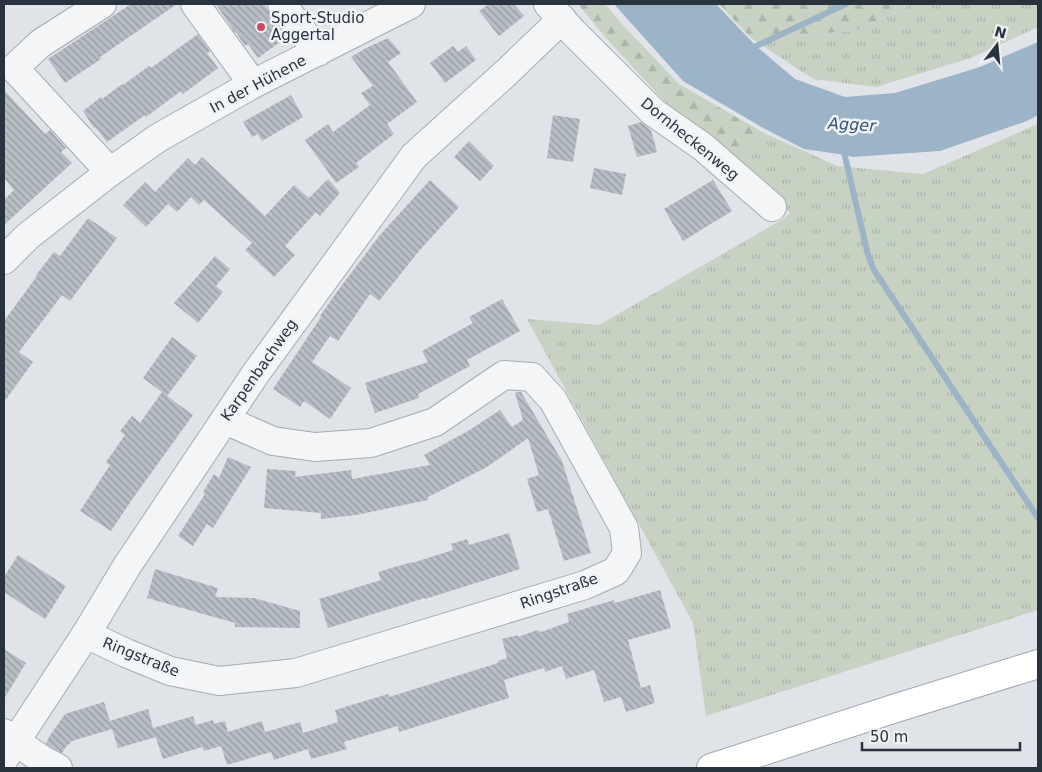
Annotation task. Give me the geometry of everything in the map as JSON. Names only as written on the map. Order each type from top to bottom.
[{"type":"main road","points":[[711,768],[1038,664]]},
{"type":"street","points":[[102,4],[9,62],[110,172]]},
{"type":"street","points":[[195,4],[253,84]]},
{"type":"street","points":[[282,4],[318,52]]},
{"type":"street","name":"In der Hühene","points":[[4,260],[28,236],[110,172],[158,138],[253,84],[412,4]]},
{"type":"street","name":"Dornheckenweg","points":[[555,12],[653,112],[703,147],[772,207]]},
{"type":"street","name":"Karpenbachweg","points":[[8,744],[86,634],[128,566],[256,373],[414,156],[507,72],[555,12]]},
{"type":"street","name":"Ringstraße","points":[[86,634],[126,654],[170,671],[219,681],[296,673],[585,585],[616,571],[627,553],[624,528],[553,400],[532,377],[504,375],[435,422],[371,443],[315,448],[273,441],[225,420]]},
{"type":"street","points":[[8,744],[58,768]]},
{"type":"green space","points":[[578,4],[605,4],[679,84],[764,133],[738,163],[665,102],[606,38]]},
{"type":"green space","points":[[719,4],[912,4],[855,31],[751,38]]},
{"type":"green space","points":[[912,4],[1038,4],[1038,27],[971,58],[876,87],[813,79],[751,38],[855,31]]},
{"type":"green space","points":[[1038,124],[1038,610],[706,716],[693,623],[527,319],[599,325],[780,221],[790,213],[738,163],[764,133],[837,166],[923,174]]},
{"type":"water","name":"Agger","points":[[614,4],[716,4],[756,46],[795,79],[845,97],[895,93],[980,67],[1038,42],[1038,115],[1027,121],[940,151],[852,157],[804,149],[765,129],[683,81]]},
{"type":"building","points":[[131,4],[177,4],[65,83],[48,59]]},
{"type":"building","name":"Sport-Studio Aggertal","points":[[216,4],[264,4],[287,37],[258,58],[248,44],[245,46]]},
{"type":"building","points":[[489,4],[514,4],[524,16],[499,36],[479,11]]},
{"type":"building","points":[[198,34],[210,51],[207,53],[218,68],[183,94],[181,91],[146,117],[145,115],[107,142],[94,128],[83,111],[149,66],[151,68]]},
{"type":"building","points":[[388,38],[401,53],[388,62],[417,102],[387,124],[394,134],[356,163],[359,167],[336,183],[305,140],[328,124],[333,132],[370,105],[361,93],[373,86],[351,57]]},
{"type":"building","points":[[453,46],[458,52],[466,46],[476,60],[445,83],[430,63]]},
{"type":"building","points":[[4,90],[45,134],[50,130],[66,148],[61,152],[72,163],[4,225],[4,200],[14,190],[4,178]]},
{"type":"building","points":[[291,95],[303,117],[262,141],[258,134],[252,137],[243,122]]},
{"type":"building","points":[[553,115],[580,119],[573,162],[547,158]]},
{"type":"building","points":[[641,122],[651,130],[657,152],[637,157],[628,126]]},
{"type":"building","points":[[469,141],[494,166],[480,181],[454,157]]},
{"type":"building","points":[[202,157],[265,216],[294,185],[309,198],[328,179],[340,193],[320,216],[316,212],[285,246],[295,255],[274,277],[245,250],[252,243],[204,200],[199,205],[191,197],[177,212],[168,204],[146,227],[123,205],[145,182],[155,192],[188,158],[195,165]]},
{"type":"building","points":[[594,168],[626,174],[622,195],[590,188]]},
{"type":"building","points":[[430,180],[459,207],[419,251],[379,301],[370,294],[338,341],[330,336],[312,362],[351,388],[330,419],[304,401],[300,407],[273,389],[336,293],[380,235]]},
{"type":"building","points":[[713,180],[732,211],[683,241],[664,209]]},
{"type":"building","points":[[88,218],[117,238],[70,301],[62,295],[19,352],[33,362],[4,402],[4,321],[54,252],[60,256]]},
{"type":"building","points":[[215,256],[230,269],[216,286],[223,292],[198,323],[174,303]]},
{"type":"building","points":[[502,299],[520,331],[467,360],[470,366],[418,394],[419,398],[375,413],[365,383],[428,362],[422,351],[473,323],[469,317]]},
{"type":"building","points":[[172,337],[197,356],[167,396],[193,415],[111,531],[80,511],[110,465],[106,462],[125,435],[120,431],[132,416],[140,423],[162,392],[143,378]]},
{"type":"building","points":[[521,392],[562,461],[591,553],[564,561],[548,509],[537,512],[527,479],[539,475],[528,438],[487,467],[428,497],[428,500],[356,515],[321,519],[321,513],[264,508],[267,469],[296,471],[295,477],[351,470],[352,479],[430,465],[424,455],[468,431],[500,410],[512,427],[523,420],[515,393]]},
{"type":"building","points":[[228,457],[251,467],[213,528],[207,524],[193,546],[178,536],[205,494],[203,492],[214,474],[219,478]]},
{"type":"building","points":[[509,533],[520,569],[328,628],[319,599],[381,580],[378,572],[453,550],[451,544],[467,539],[469,545]]},
{"type":"building","points":[[18,555],[66,586],[45,619],[4,592],[4,577]]},
{"type":"building","points":[[155,569],[218,588],[215,597],[254,598],[300,611],[300,628],[235,627],[235,623],[147,598]]},
{"type":"building","points":[[660,590],[671,628],[628,640],[641,688],[650,685],[655,703],[626,712],[621,697],[604,702],[594,670],[566,679],[562,666],[545,672],[544,668],[504,680],[509,698],[399,732],[398,726],[344,742],[347,749],[311,759],[308,749],[274,760],[271,752],[227,765],[221,746],[204,751],[202,747],[163,759],[156,737],[118,748],[112,729],[72,741],[62,753],[46,744],[65,714],[104,702],[110,721],[148,709],[153,728],[193,716],[196,725],[213,720],[214,724],[225,721],[228,732],[262,721],[265,732],[300,722],[303,733],[338,722],[335,710],[388,694],[389,697],[498,663],[498,661],[507,658],[502,639],[518,635],[518,637],[537,630],[541,632],[569,622],[567,614],[614,600],[615,603]]},
{"type":"building","points":[[4,649],[26,663],[4,699]]},
{"type":"waterway","points":[[750,49],[846,4]]},
{"type":"waterway","points":[[843,148],[868,255],[874,270],[1038,518]]},
{"type":"place","name":"Sport-Studio Aggertal","points":[[261,27]]}]
